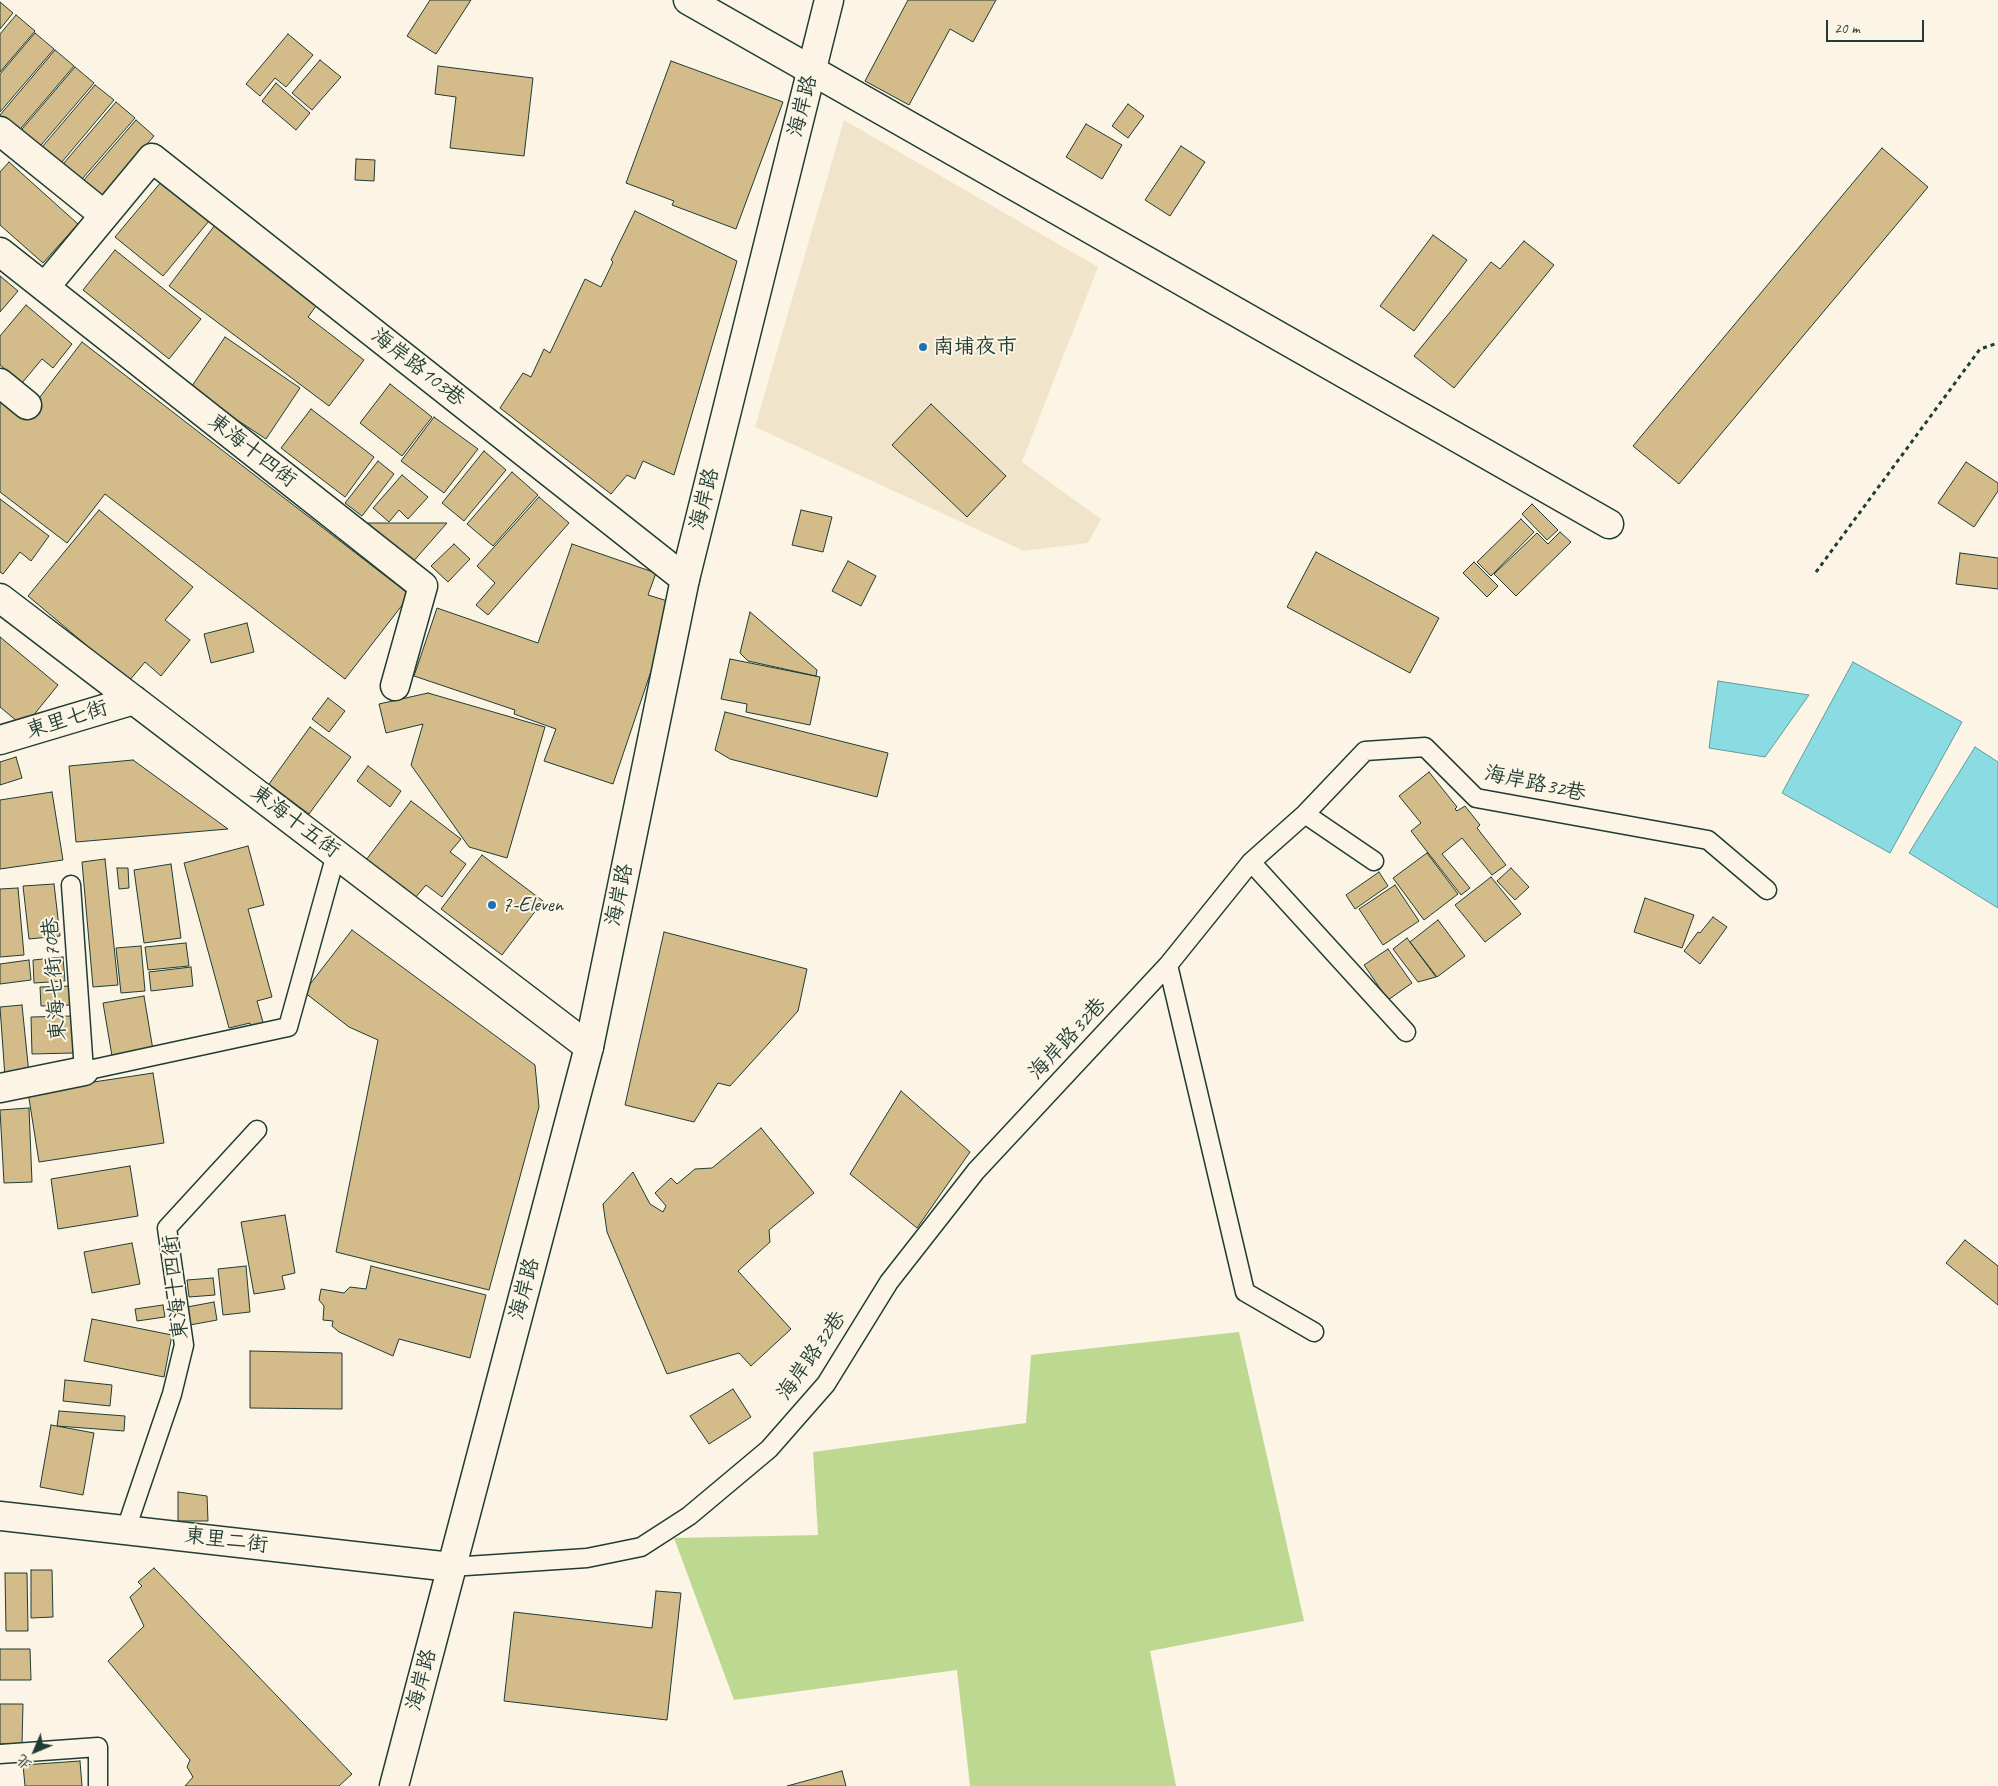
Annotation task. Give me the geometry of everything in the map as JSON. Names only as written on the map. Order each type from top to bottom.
[{"type":"street","points":[[688,0],[1609,524]]},
{"type":"street","name":"海岸路","points":[[394,1786],[589,1047],[685,579],[829,0]]},
{"type":"street","points":[[0,131],[104,215],[45,287]]},
{"type":"street","name":"海岸路103巷","points":[[104,215],[152,158],[685,579]]},
{"type":"street","name":"東海十四街","points":[[0,252],[423,586],[395,686]]},
{"type":"street","points":[[0,383],[27,405]]},
{"type":"street","name":"東海十五街","points":[[0,598],[589,1047]]},
{"type":"street","name":"東里七街","points":[[0,740],[134,700]]},
{"type":"street","points":[[0,1088],[84,1071]]},
{"type":"street","name":"東里二街","points":[[0,1516],[451,1567]]},
{"type":"lane","name":"海岸路32巷","points":[[451,1567],[587,1558],[640,1547],[689,1516],[762,1455],[826,1384],[889,1282],[976,1171],[1168,965],[1251,862],[1305,814],[1365,751],[1425,747],[1476,798],[1708,840],[1766,890]]},
{"type":"lane","points":[[1305,814],[1374,861]]},
{"type":"lane","points":[[84,1071],[288,1027],[336,854]]},
{"type":"lane","points":[[1251,862],[1406,1032]]},
{"type":"lane","name":"東海七街70巷","points":[[71,885],[84,1071]]},
{"type":"lane","points":[[1168,965],[1245,1292],[1314,1332]]},
{"type":"lane","name":"東海十四街","points":[[126,1529],[172,1394],[184,1345],[167,1228],[257,1130]]},
{"type":"lane","points":[[0,1754],[98,1747],[98,1786]]},
{"type":"path","points":[[1816,572],[1980,349],[1998,342]]},
{"type":"shaded area","name":"南埔夜市","points":[[844,120],[1098,267],[1022,462],[1101,519],[1088,543],[1024,551],[755,427]]},
{"type":"green space","points":[[1239,1332],[1304,1621],[1150,1651],[1176,1786],[970,1786],[957,1670],[734,1700],[674,1538],[818,1535],[813,1452],[1026,1423],[1031,1355]]},
{"type":"water","points":[[1853,662],[1962,722],[1890,853],[1782,793]]},
{"type":"water","points":[[1718,681],[1809,695],[1765,757],[1709,748]]},
{"type":"water","points":[[1975,747],[1998,762],[1998,908],[1909,853]]},
{"type":"building","points":[[430,0],[471,0],[436,54],[407,36]]},
{"type":"building","points":[[908,0],[996,0],[973,42],[950,29],[909,105],[865,81]]},
{"type":"building","points":[[0,2],[13,13],[0,29]]},
{"type":"building","points":[[16,15],[35,31],[0,72],[0,34]]},
{"type":"building","points":[[35,33],[54,49],[0,112],[0,74]]},
{"type":"building","points":[[288,34],[313,55],[286,87],[275,78],[260,96],[246,84]]},
{"type":"building","points":[[55,50],[74,66],[16,134],[0,121],[0,115]]},
{"type":"building","points":[[320,60],[341,77],[312,110],[292,93]]},
{"type":"building","points":[[671,61],[783,102],[736,229],[672,205],[674,201],[626,183]]},
{"type":"building","points":[[438,66],[533,78],[524,156],[450,148],[456,97],[435,94]]},
{"type":"building","points":[[75,67],[94,83],[36,151],[17,135]]},
{"type":"building","points":[[276,83],[310,113],[296,130],[262,101]]},
{"type":"building","points":[[95,85],[114,100],[56,169],[37,153]]},
{"type":"building","points":[[116,102],[135,118],[76,186],[58,170]]},
{"type":"building","points":[[1128,104],[1144,116],[1128,138],[1112,126]]},
{"type":"building","points":[[136,120],[154,136],[96,203],[77,188]]},
{"type":"building","points":[[1086,124],[1122,145],[1102,179],[1066,157]]},
{"type":"building","points":[[1181,146],[1205,162],[1170,216],[1145,200]]},
{"type":"building","points":[[1882,148],[1928,187],[1679,484],[1633,446]]},
{"type":"building","points":[[356,159],[375,160],[374,181],[355,180]]},
{"type":"building","points":[[9,162],[78,224],[43,263],[0,225],[0,172]]},
{"type":"building","points":[[162,181],[209,221],[163,276],[115,237]]},
{"type":"building","points":[[635,211],[737,261],[674,475],[643,461],[635,479],[627,475],[611,494],[500,408],[523,373],[531,377],[544,349],[550,353],[585,279],[601,287],[613,262],[611,260]]},
{"type":"building","points":[[215,225],[319,302],[308,317],[364,360],[329,406],[169,286]]},
{"type":"building","points":[[1433,235],[1467,260],[1414,331],[1380,306]]},
{"type":"building","points":[[1524,241],[1554,265],[1454,388],[1414,356],[1491,262],[1500,269]]},
{"type":"building","points":[[115,250],[201,319],[169,359],[83,290]]},
{"type":"building","points":[[0,276],[18,291],[0,312]]},
{"type":"building","points":[[26,305],[72,344],[53,368],[42,359],[22,383],[0,365],[0,336]]},
{"type":"building","points":[[225,337],[300,388],[266,439],[190,389]]},
{"type":"building","points":[[82,342],[410,595],[345,679],[105,494],[67,543],[0,492],[0,386],[30,410]]},
{"type":"building","points":[[390,384],[432,417],[402,456],[360,423]]},
{"type":"building","points":[[931,404],[1006,476],[967,517],[892,445]]},
{"type":"building","points":[[311,409],[374,457],[345,497],[281,448]]},
{"type":"building","points":[[434,417],[478,449],[444,493],[401,461]]},
{"type":"building","points":[[484,451],[506,470],[464,521],[442,503]]},
{"type":"building","points":[[378,461],[394,474],[362,516],[345,503]]},
{"type":"building","points":[[1966,462],[1998,483],[1998,491],[1974,527],[1938,503]]},
{"type":"building","points":[[512,472],[538,495],[493,546],[467,524]]},
{"type":"building","points":[[402,475],[428,497],[408,519],[399,510],[389,522],[373,508]]},
{"type":"building","points":[[539,497],[569,523],[488,615],[476,605],[495,583],[477,566]]},
{"type":"building","points":[[0,499],[49,536],[31,561],[20,552],[3,574],[0,572]]},
{"type":"building","points":[[1532,504],[1558,530],[1547,540],[1522,514]]},
{"type":"building","points":[[99,510],[193,587],[165,620],[190,640],[161,676],[145,662],[129,681],[28,596]]},
{"type":"building","points":[[801,510],[832,517],[823,552],[792,545]]},
{"type":"building","points":[[1521,519],[1534,532],[1491,576],[1477,562]]},
{"type":"building","points":[[366,523],[447,523],[411,564]]},
{"type":"building","points":[[1560,532],[1571,542],[1516,596],[1494,574],[1537,533],[1548,544]]},
{"type":"building","points":[[454,544],[470,559],[448,582],[431,566]]},
{"type":"building","points":[[572,544],[656,573],[648,595],[674,603],[613,784],[544,761],[556,729],[514,714],[515,710],[414,676],[437,608],[538,643]]},
{"type":"building","points":[[1316,552],[1439,618],[1410,673],[1287,607]]},
{"type":"building","points":[[1960,553],[1998,558],[1998,589],[1956,584]]},
{"type":"building","points":[[848,561],[876,576],[861,606],[832,591]]},
{"type":"building","points":[[1474,562],[1498,586],[1487,597],[1463,573]]},
{"type":"building","points":[[750,612],[817,670],[816,676],[748,661],[740,653]]},
{"type":"building","points":[[247,623],[254,652],[211,663],[204,634]]},
{"type":"building","points":[[0,637],[58,685],[24,727],[0,707]]},
{"type":"building","points":[[730,659],[820,677],[810,725],[746,712],[747,704],[721,699]]},
{"type":"building","points":[[428,693],[545,727],[507,858],[469,847],[411,765],[423,724],[386,733],[379,704]]},
{"type":"building","points":[[328,698],[345,711],[329,732],[312,719]]},
{"type":"building","points":[[725,712],[888,753],[877,797],[730,759],[715,750]]},
{"type":"building","points":[[310,727],[351,757],[309,814],[269,784]]},
{"type":"building","points":[[16,757],[22,778],[0,785],[0,762]]},
{"type":"building","points":[[133,760],[228,829],[76,842],[69,766]]},
{"type":"building","points":[[368,766],[401,791],[390,807],[357,781]]},
{"type":"building","points":[[1429,772],[1457,807],[1455,809],[1457,811],[1465,806],[1480,825],[1477,828],[1506,865],[1492,875],[1462,838],[1442,854],[1470,888],[1461,895],[1411,831],[1421,823],[1399,796]]},
{"type":"building","points":[[52,792],[63,860],[0,869],[0,800]]},
{"type":"building","points":[[411,801],[461,839],[450,852],[466,864],[442,897],[426,885],[415,898],[366,860]]},
{"type":"building","points":[[248,846],[264,905],[248,909],[272,997],[257,1001],[264,1026],[252,1029],[250,1023],[229,1028],[184,863]]},
{"type":"building","points":[[1427,853],[1458,894],[1424,920],[1393,878]]},
{"type":"building","points":[[482,855],[543,901],[502,955],[441,909]]},
{"type":"building","points":[[105,859],[118,985],[93,987],[82,862]]},
{"type":"building","points":[[171,864],[181,938],[144,943],[134,870]]},
{"type":"building","points":[[117,868],[128,868],[129,888],[119,889]]},
{"type":"building","points":[[1511,868],[1529,887],[1515,900],[1497,881]]},
{"type":"building","points":[[1379,872],[1388,886],[1355,909],[1346,895]]},
{"type":"building","points":[[1491,877],[1521,914],[1485,942],[1455,905]]},
{"type":"building","points":[[54,884],[60,936],[29,939],[23,886]]},
{"type":"building","points":[[1395,885],[1419,921],[1383,945],[1359,909]]},
{"type":"building","points":[[18,888],[24,955],[0,957],[0,889]]},
{"type":"building","points":[[1645,898],[1694,915],[1682,948],[1634,932]]},
{"type":"building","points":[[1713,917],[1727,927],[1700,964],[1684,951],[1698,932],[1700,933]]},
{"type":"building","points":[[1438,920],[1465,956],[1437,977],[1410,942]]},
{"type":"building","points":[[352,930],[535,1065],[539,1107],[489,1290],[336,1252],[378,1040],[349,1027],[304,992]]},
{"type":"building","points":[[664,932],[807,969],[798,1011],[730,1086],[718,1083],[694,1122],[625,1105]]},
{"type":"building","points":[[1407,938],[1436,977],[1418,982],[1393,949]]},
{"type":"building","points":[[186,943],[189,966],[148,970],[145,947]]},
{"type":"building","points":[[141,946],[145,991],[121,993],[116,948]]},
{"type":"building","points":[[1388,949],[1412,983],[1388,1000],[1364,965]]},
{"type":"building","points":[[63,957],[65,981],[34,983],[33,960]]},
{"type":"building","points":[[29,960],[31,980],[0,984],[0,964]]},
{"type":"building","points":[[191,967],[193,986],[151,991],[149,972]]},
{"type":"building","points":[[71,986],[71,1005],[41,1006],[40,987]]},
{"type":"building","points":[[144,996],[153,1050],[112,1056],[103,1003]]},
{"type":"building","points":[[22,1005],[29,1074],[5,1077],[0,1007]]},
{"type":"building","points":[[72,1016],[73,1053],[32,1054],[31,1017]]},
{"type":"building","points":[[153,1073],[164,1143],[39,1162],[28,1092]]},
{"type":"building","points":[[901,1091],[970,1152],[917,1228],[850,1174]]},
{"type":"building","points":[[29,1108],[32,1182],[4,1183],[0,1110]]},
{"type":"building","points":[[761,1128],[814,1193],[769,1230],[770,1242],[738,1271],[791,1329],[751,1366],[739,1353],[667,1374],[607,1232],[603,1204],[633,1172],[650,1204],[663,1212],[666,1206],[655,1193],[671,1178],[677,1184],[695,1169],[712,1168]]},
{"type":"building","points":[[130,1166],[138,1216],[58,1229],[51,1179]]},
{"type":"building","points":[[285,1215],[295,1273],[282,1276],[285,1289],[254,1294],[241,1222]]},
{"type":"building","points":[[1965,1240],[1998,1266],[1998,1305],[1946,1263]]},
{"type":"building","points":[[132,1243],[140,1284],[92,1293],[84,1252]]},
{"type":"building","points":[[246,1266],[250,1312],[223,1315],[218,1269]]},
{"type":"building","points":[[371,1266],[486,1295],[470,1358],[399,1339],[393,1356],[339,1332],[332,1326],[333,1321],[323,1320],[324,1306],[319,1300],[321,1289],[344,1293],[350,1287],[366,1289]]},
{"type":"building","points":[[213,1278],[215,1295],[189,1297],[187,1280]]},
{"type":"building","points":[[214,1302],[217,1320],[190,1325],[187,1307]]},
{"type":"building","points":[[163,1305],[165,1317],[137,1321],[135,1309]]},
{"type":"building","points":[[92,1319],[172,1335],[164,1377],[84,1361]]},
{"type":"building","points":[[250,1351],[342,1353],[342,1409],[250,1408]]},
{"type":"building","points":[[65,1380],[112,1385],[110,1406],[63,1401]]},
{"type":"building","points":[[733,1389],[751,1417],[709,1444],[690,1416]]},
{"type":"building","points":[[59,1411],[125,1416],[124,1431],[57,1426]]},
{"type":"building","points":[[51,1425],[94,1433],[83,1495],[40,1487]]},
{"type":"building","points":[[178,1492],[207,1496],[208,1521],[178,1521]]},
{"type":"building","points":[[154,1568],[352,1774],[339,1786],[185,1786],[193,1777],[187,1767],[190,1760],[108,1661],[144,1626],[130,1597],[142,1586],[138,1582]]},
{"type":"building","points":[[31,1570],[52,1570],[53,1617],[31,1618]]},
{"type":"building","points":[[5,1573],[27,1573],[28,1631],[6,1631]]},
{"type":"building","points":[[656,1591],[681,1593],[667,1720],[504,1701],[514,1612],[652,1628]]},
{"type":"building","points":[[0,1649],[30,1649],[31,1680],[0,1680]]},
{"type":"building","points":[[0,1704],[23,1704],[22,1744],[0,1744]]},
{"type":"building","points":[[80,1761],[82,1786],[25,1786],[23,1765]]},
{"type":"building","points":[[842,1771],[846,1786],[787,1786]]},
{"type":"place","name":"南埔夜市","points":[[923,347]]},
{"type":"place","name":"7-Eleven","points":[[492,905]]}]
